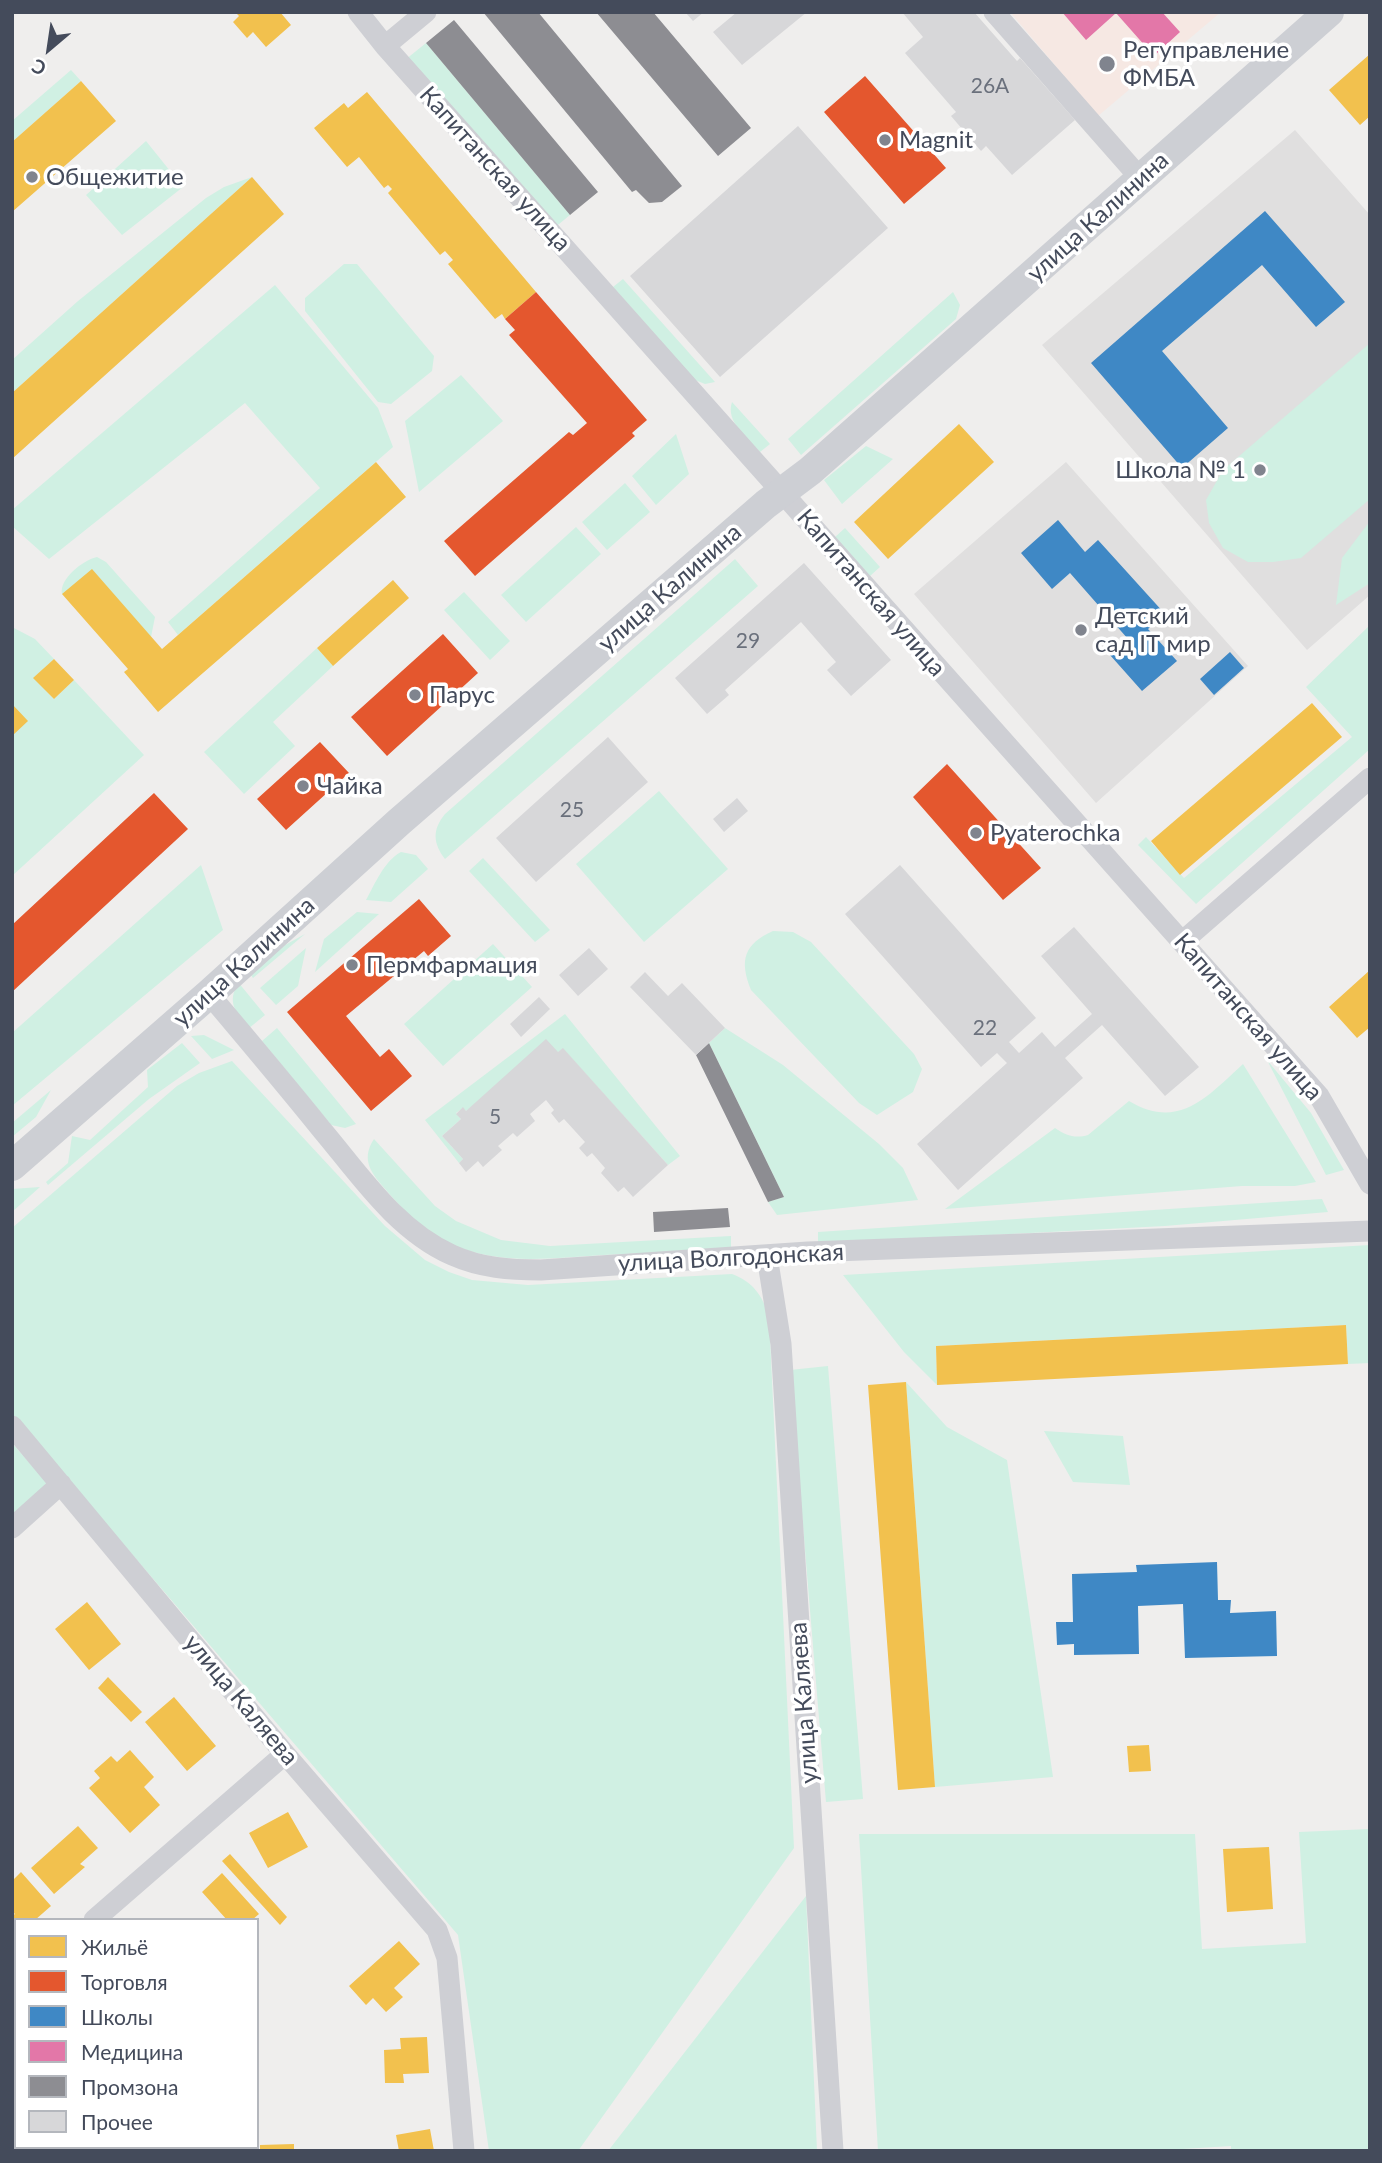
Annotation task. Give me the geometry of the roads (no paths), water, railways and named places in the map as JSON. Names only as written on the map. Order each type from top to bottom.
[{"type":"main road","name":"улица Калинина","points":[[12,1166],[209,994],[399,822],[782,491],[810,471],[1329,12]]},
{"type":"street","name":"Капитанская улица","points":[[358,12],[385,46],[1319,1096],[1370,1184]]},
{"type":"street","points":[[385,46],[426,12]]},
{"type":"street","points":[[994,12],[1141,179]]},
{"type":"street","points":[[1183,941],[1370,778]]},
{"type":"street","name":"улица Волгодонская","points":[[209,994],[384,1205],[427,1240],[451,1254],[478,1264],[510,1270],[808,1252],[1370,1231]]},
{"type":"street","name":"улица Каляева","points":[[767,1256],[781,1344],[833,2151]]},
{"type":"street","name":"улица Каляева","points":[[12,1426],[285,1754],[437,1930],[447,1958],[464,2151]]},
{"type":"street","points":[[12,1528],[61,1485]]},
{"type":"street","points":[[96,1918],[285,1754]]},
{"type":"place","name":"Регуправление ФМБА","points":[[1107,64]]},
{"type":"place","name":"Magnit","points":[[885,140]]},
{"type":"place","name":"Общежитие","points":[[32,177]]},
{"type":"place","name":"Школа № 1","points":[[1260,470]]},
{"type":"place","name":"Детский сад IT мир","points":[[1081,630]]},
{"type":"place","name":"Парус","points":[[415,695]]},
{"type":"place","name":"Чайка","points":[[303,786]]},
{"type":"place","name":"Pyaterochka","points":[[976,833]]},
{"type":"place","name":"Пермфармация","points":[[352,965]]}]
